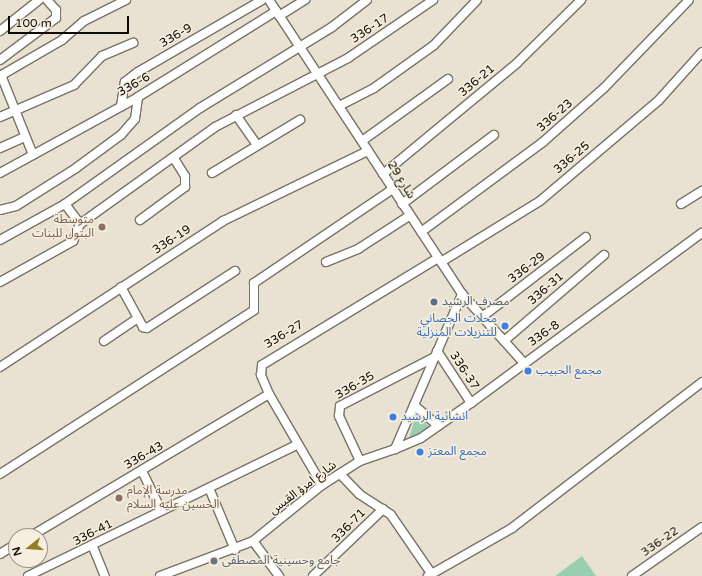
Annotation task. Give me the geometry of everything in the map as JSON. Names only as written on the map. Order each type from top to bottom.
[{"type":"street","points":[[0,31],[40,0]]},
{"type":"street","points":[[0,60],[56,18],[56,10],[47,0]]},
{"type":"street","points":[[33,155],[0,76],[62,40],[84,21],[126,0]]},
{"type":"street","name":"336-9","points":[[121,106],[125,82],[138,72],[262,0]]},
{"type":"street","name":"شارع 29","points":[[269,0],[362,141],[409,216],[462,294],[524,363]]},
{"type":"street","name":"336-6","points":[[0,173],[138,97],[278,13],[306,0]]},
{"type":"street","points":[[0,240],[65,204],[200,108],[332,27],[367,0]]},
{"type":"street","name":"336-17","points":[[316,72],[348,58],[433,0]]},
{"type":"street","points":[[338,106],[374,88],[434,45],[477,0]]},
{"type":"street","name":"336-21","points":[[383,174],[517,63],[581,0]]},
{"type":"street","name":"336-23","points":[[421,232],[543,142],[604,88],[689,0]]},
{"type":"street","points":[[0,117],[74,85],[102,56],[133,43]]},
{"type":"street","name":"336-25","points":[[439,260],[540,201],[659,100],[702,52]]},
{"type":"street","points":[[0,282],[73,241],[80,224],[173,156],[236,116],[316,72]]},
{"type":"street","points":[[362,141],[448,79]]},
{"type":"street","points":[[0,210],[16,206],[76,168],[121,135],[135,119],[138,97]]},
{"type":"street","points":[[236,116],[257,145]]},
{"type":"street","points":[[212,173],[300,120]]},
{"type":"street","points":[[402,204],[494,135]]},
{"type":"street","points":[[0,148],[25,137]]},
{"type":"street","name":"336-19","points":[[0,367],[223,221],[368,151]]},
{"type":"street","points":[[140,220],[185,186],[185,176],[173,156]]},
{"type":"street","points":[[0,474],[254,310],[254,283],[393,189]]},
{"type":"street","points":[[681,204],[702,191]]},
{"type":"street","points":[[65,204],[80,224]]},
{"type":"street","points":[[326,262],[358,248],[409,216]]},
{"type":"street","name":"336-8","points":[[395,449],[438,426],[471,403],[702,233]]},
{"type":"street","name":"336-29","points":[[482,317],[586,238]]},
{"type":"street","name":"336-31","points":[[504,341],[604,255]]},
{"type":"street","name":"336-27","points":[[322,485],[297,445],[269,394],[261,375],[262,364],[268,358],[439,260]]},
{"type":"street","points":[[121,287],[138,318],[147,328],[235,271]]},
{"type":"street","points":[[395,449],[462,294]]},
{"type":"street","points":[[104,341],[138,318]]},
{"type":"street","name":"336-37","points":[[436,354],[471,403]]},
{"type":"street","name":"336-35","points":[[360,461],[339,416],[340,406],[436,354]]},
{"type":"street","points":[[340,474],[358,494],[383,509],[430,575],[512,528],[702,382]]},
{"type":"street","name":"336-43","points":[[44,528],[142,471],[269,394]]},
{"type":"street","points":[[414,406],[438,426]]},
{"type":"street","name":"336-41","points":[[28,576],[93,547],[161,510],[297,445]]},
{"type":"street","name":"شارع امرؤ القيس","points":[[160,576],[235,550],[253,541],[322,485],[360,461],[395,449]]},
{"type":"street","points":[[142,471],[161,510]]},
{"type":"street","points":[[209,488],[235,550]]},
{"type":"street","name":"336-71","points":[[313,576],[383,509]]},
{"type":"street","name":"336-22","points":[[632,576],[702,527]]},
{"type":"street","points":[[253,541],[276,575]]},
{"type":"street","points":[[93,547],[105,576]]},
{"type":"green space","points":[[419,415],[429,427],[409,439],[415,417]]},
{"type":"green space","points":[[582,556],[596,576],[555,576]]},
{"type":"place","name":"متوسطة البتول للبنات","points":[[102,227]]},
{"type":"place","name":"مصرف الرشيد","points":[[434,302]]},
{"type":"place","name":"محلات الجصاني للتنزيلات المنزلية","points":[[505,326]]},
{"type":"place","name":"مجمع الحبيب","points":[[528,371]]},
{"type":"place","name":"انشائية الرشيد","points":[[393,417]]},
{"type":"place","name":"مجمع المعتز","points":[[420,452]]},
{"type":"place","name":"مدرسة الإمام الحسين عليه السلام","points":[[119,498]]},
{"type":"place","name":"جامع وحسينية المصطفى","points":[[214,561]]}]
